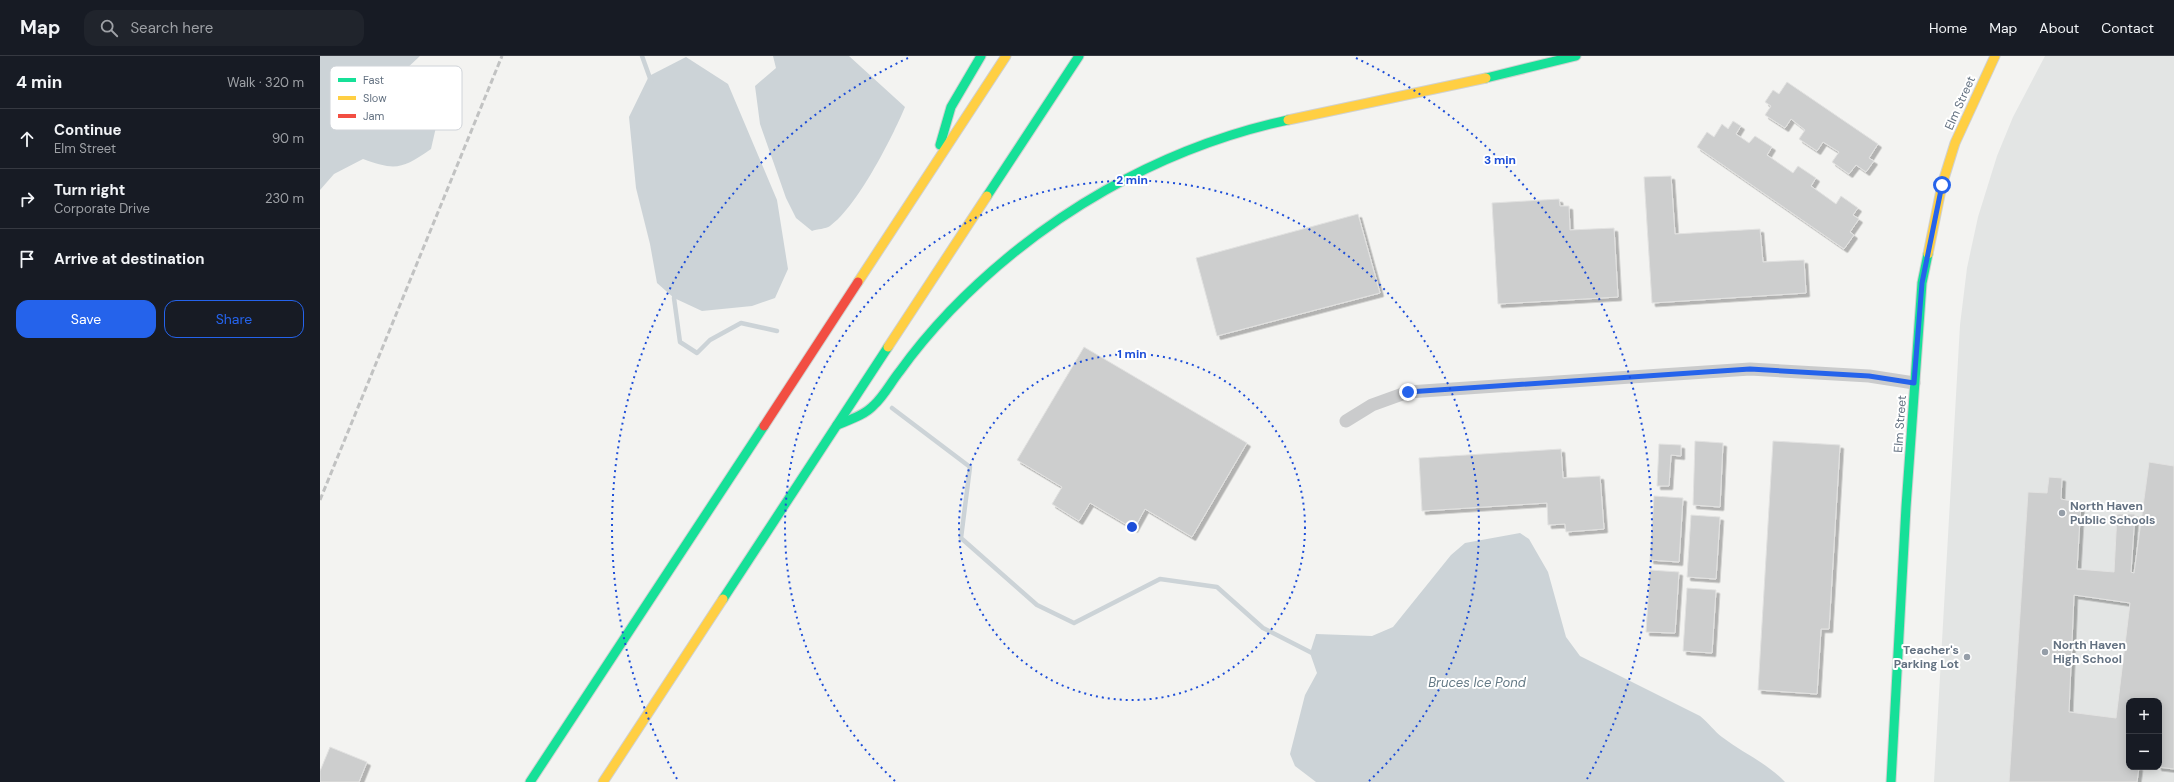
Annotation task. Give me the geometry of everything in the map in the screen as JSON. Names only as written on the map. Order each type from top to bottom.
[{"type":"main road","points":[[937,162],[951,107],[981,56]]},
{"type":"main road","points":[[530,782],[1006,56]]},
{"type":"main road","points":[[603,782],[1079,56]]},
{"type":"main road","points":[[837,425],[859,416],[874,406],[916,349],[936,326],[972,288],[1010,254],[1072,209],[1142,170],[1193,147],[1268,125],[1537,67],[1576,56]]},
{"type":"main road","name":"Elm Street","points":[[1891,782],[1914,383],[1922,283],[1942,185],[1960,130],[1996,56]]},
{"type":"street","points":[[1346,421],[1372,405],[1408,392],[1635,376],[1750,369],[1869,376],[1914,383]]},
{"type":"shaded area","name":"North Haven Public Schools","points":[[2045,56],[2174,56],[2174,782],[1934,782],[1960,325],[1967,268],[1978,217],[1997,156],[2013,117]]},
{"type":"water","points":[[320,56],[420,56],[409,66],[330,66],[330,130],[435,130],[431,149],[413,161],[398,166],[391,166],[374,163],[363,159],[334,174],[320,190]]},
{"type":"water","points":[[773,56],[849,56],[905,107],[883,153],[862,188],[840,217],[826,228],[812,231],[796,218],[786,198],[760,124],[755,86],[776,68]]},
{"type":"water","points":[[686,57],[728,84],[777,200],[788,269],[775,298],[752,306],[702,311],[674,298],[657,283],[650,244],[636,188],[629,117],[649,76]]},
{"type":"water","name":"Bruces Ice Pond","points":[[1520,533],[1529,539],[1548,572],[1566,637],[1580,656],[1700,716],[1722,737],[1771,769],[1785,782],[1316,782],[1295,766],[1290,754],[1305,695],[1317,673],[1310,653],[1316,634],[1372,636],[1393,627],[1451,555],[1465,543]]},
{"type":"building","points":[[1787,82],[1878,144],[1869,158],[1874,161],[1866,172],[1856,165],[1849,174],[1832,162],[1839,152],[1823,142],[1817,151],[1799,139],[1805,130],[1791,119],[1785,128],[1765,115],[1771,106],[1765,102],[1773,90],[1779,94]]},
{"type":"building","points":[[1733,121],[1741,126],[1736,134],[1749,143],[1755,136],[1772,147],[1767,155],[1793,173],[1798,166],[1816,178],[1811,186],[1836,204],[1841,196],[1858,208],[1853,215],[1859,219],[1850,232],[1854,235],[1844,249],[1697,147],[1707,132],[1714,137],[1722,124],[1728,129]]},
{"type":"building","points":[[1671,176],[1675,234],[1760,229],[1763,262],[1804,260],[1806,293],[1652,303],[1644,177]]},
{"type":"building","points":[[1559,199],[1560,206],[1569,206],[1570,230],[1614,228],[1618,297],[1498,304],[1492,203]]},
{"type":"building","points":[[1358,214],[1380,293],[1217,336],[1196,258]]},
{"type":"building","points":[[1084,347],[1247,443],[1192,537],[1145,509],[1134,529],[1090,503],[1079,521],[1052,504],[1062,487],[1017,460]]},
{"type":"building","points":[[1695,441],[1723,443],[1720,507],[1693,505]]},
{"type":"building","points":[[1773,441],[1840,445],[1829,629],[1821,629],[1817,694],[1758,690]]},
{"type":"building","points":[[1659,444],[1681,445],[1681,456],[1671,455],[1669,486],[1657,486]]},
{"type":"building","points":[[1561,449],[1563,478],[1600,476],[1604,529],[1566,532],[1565,524],[1548,525],[1547,503],[1422,511],[1419,458]]},
{"type":"building","name":"North Haven High School","points":[[2149,462],[2174,466],[2174,769],[2162,768],[2162,698],[2126,698],[2126,770],[2139,770],[2137,782],[2009,782],[2028,492],[2047,493],[2049,477],[2062,478],[2061,499],[2081,503],[2077,569],[2114,572],[2117,514],[2135,514],[2131,572],[2134,573]],"holes":[[[2074,595],[2130,603],[2116,718],[2069,712]]]},
{"type":"building","points":[[1654,496],[1683,498],[1679,562],[1650,560]]},
{"type":"building","points":[[1691,515],[1720,517],[1716,579],[1687,577]]},
{"type":"building","points":[[1650,570],[1679,572],[1675,633],[1646,632]]},
{"type":"building","points":[[1687,588],[1716,590],[1712,653],[1683,651]]},
{"type":"building","points":[[330,747],[367,762],[359,782],[320,782],[320,771]]},
{"type":"waterway","points":[[642,56],[651,81]]},
{"type":"waterway","points":[[675,292],[674,298],[680,342],[697,353],[710,340],[741,323],[777,331]]},
{"type":"waterway","points":[[892,408],[970,467],[961,538],[1037,605],[1074,623],[1160,579],[1217,587],[1263,628],[1314,654]]},
{"type":"railway","points":[[320,500],[502,56]]},
{"type":"traffic: fast","points":[[940,145],[951,107],[981,56]]},
{"type":"traffic: fast","points":[[987,196],[1079,56]]},
{"type":"traffic: fast","points":[[1486,78],[1576,56]]},
{"type":"traffic: fast","points":[[837,425],[857,417],[870,409],[878,401],[930,333],[950,311],[1023,245],[1063,216],[1105,190],[1194,148],[1240,132],[1288,120]]},
{"type":"traffic: fast","points":[[1891,782],[1906,507],[1922,283],[1928,254]]},
{"type":"traffic: fast","points":[[723,599],[888,347]]},
{"type":"traffic: fast","points":[[530,782],[764,426]]},
{"type":"traffic: slow","points":[[858,282],[1006,56]]},
{"type":"traffic: slow","points":[[1928,254],[1942,185],[1955,143],[1995,56]]},
{"type":"traffic: slow","points":[[1288,120],[1486,78]]},
{"type":"traffic: slow","points":[[888,347],[987,196]]},
{"type":"traffic: slow","points":[[603,782],[723,599]]},
{"type":"traffic: jam","points":[[764,426],[858,282]]},
{"type":"place","name":"North Haven Public Schools","points":[[2062,513]]},
{"type":"place","name":"North Haven High School","points":[[2045,652]]},
{"type":"place","name":"Teacher's Parking Lot","points":[[1967,657]]},
{"type":"route","points":[[1408,392],[1750,369],[1869,376],[1914,383],[1922,283],[1942,185]]}]
